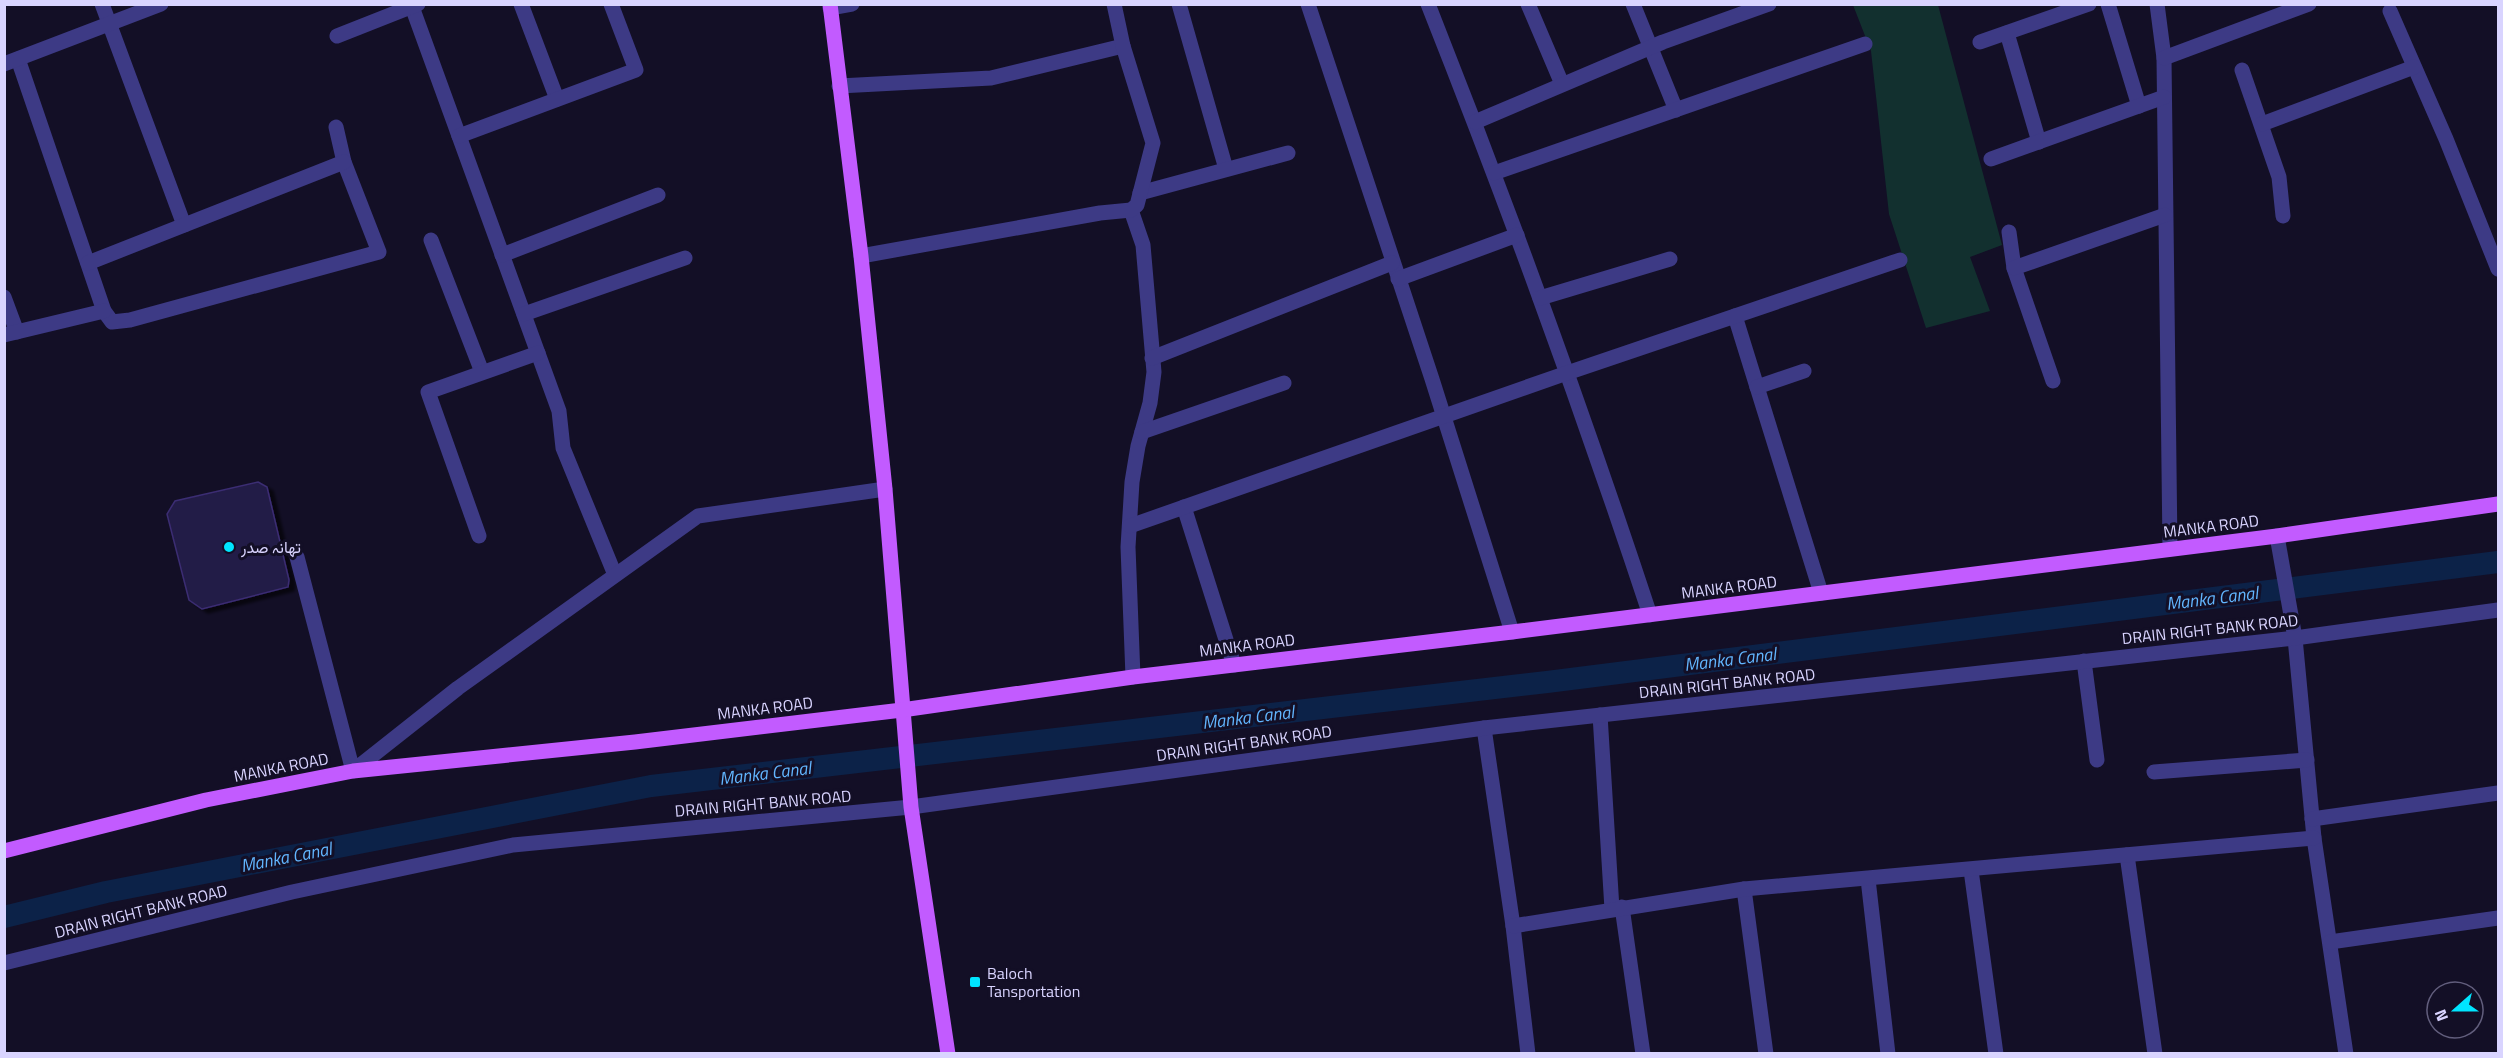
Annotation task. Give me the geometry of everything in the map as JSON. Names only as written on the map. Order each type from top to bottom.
[{"type":"main road","points":[[830,6],[861,256],[885,489],[911,807],[948,1053]]},
{"type":"main road","name":"MANKA ROAD","points":[[4,850],[206,800],[353,771],[623,744],[902,710],[1133,677],[2277,536],[2499,504]]},
{"type":"street","points":[[102,4],[184,225]]},
{"type":"street","points":[[161,4],[11,61],[104,311],[112,321],[130,320],[379,252],[344,162],[336,127]]},
{"type":"street","points":[[521,4],[557,99]]},
{"type":"street","points":[[459,136],[636,70],[611,4]]},
{"type":"street","points":[[830,6],[852,4]]},
{"type":"street","points":[[861,256],[1089,215],[1131,210],[1137,205],[1153,143],[1123,46],[1114,4]]},
{"type":"street","points":[[1179,4],[1226,169]]},
{"type":"street","points":[[1308,4],[1512,632]]},
{"type":"street","points":[[1428,4],[1494,173],[1591,438],[1650,615]]},
{"type":"street","points":[[1528,4],[1562,84]]},
{"type":"street","points":[[1633,4],[1676,110]]},
{"type":"street","points":[[1474,122],[1649,48],[1768,4]]},
{"type":"street","points":[[1980,42],[2007,33],[2052,11],[2088,4]]},
{"type":"street","points":[[2108,4],[2139,106]]},
{"type":"street","points":[[2157,4],[2164,58],[2170,549]]},
{"type":"street","points":[[2164,58],[2309,4]]},
{"type":"street","points":[[337,36],[413,5],[559,411],[563,448],[615,575]]},
{"type":"street","points":[[2390,10],[2499,269]]},
{"type":"street","points":[[2007,33],[2039,142]]},
{"type":"street","points":[[1494,173],[1865,44]]},
{"type":"street","points":[[839,86],[991,78],[1123,46]]},
{"type":"street","points":[[2262,123],[2414,67]]},
{"type":"street","points":[[2242,70],[2279,177],[2283,216]]},
{"type":"street","points":[[1991,159],[2164,98]]},
{"type":"street","points":[[1140,193],[1288,153]]},
{"type":"street","points":[[87,262],[344,162]]},
{"type":"street","points":[[502,255],[658,195]]},
{"type":"street","points":[[1131,210],[1143,245],[1154,372],[1150,404],[1132,482],[1128,547],[1133,677]]},
{"type":"street","points":[[2014,268],[2165,215]]},
{"type":"street","points":[[2009,232],[2014,268],[2053,381]]},
{"type":"street","points":[[1398,279],[1517,235]]},
{"type":"street","points":[[431,240],[482,372]]},
{"type":"street","points":[[524,314],[685,258]]},
{"type":"street","points":[[1540,298],[1670,259]]},
{"type":"street","points":[[1130,526],[1567,373],[1900,260]]},
{"type":"street","points":[[1152,358],[1392,263]]},
{"type":"street","points":[[4,297],[11,333],[104,311]]},
{"type":"street","points":[[1735,316],[1821,593]]},
{"type":"street","points":[[479,536],[428,392],[538,353]]},
{"type":"street","points":[[1757,387],[1804,371]]},
{"type":"street","points":[[1142,432],[1284,383]]},
{"type":"street","points":[[297,557],[353,771],[458,688],[698,516],[885,489]]},
{"type":"street","points":[[1185,507],[1234,665]]},
{"type":"street","points":[[2277,536],[2295,638],[2314,838],[2346,1053]]},
{"type":"street","name":"DRAIN RIGHT BANK ROAD","points":[[4,963],[292,892],[513,845],[911,807],[1484,728],[2295,638],[2499,610]]},
{"type":"street","points":[[2084,661],[2097,760]]},
{"type":"street","points":[[1600,715],[1617,908],[1643,1053]]},
{"type":"street","points":[[1484,728],[1513,926],[1528,1053]]},
{"type":"street","points":[[2154,772],[2307,760]]},
{"type":"street","points":[[2312,819],[2499,793]]},
{"type":"street","points":[[1513,926],[1744,889],[2314,838]]},
{"type":"street","points":[[2127,855],[2155,1053]]},
{"type":"street","points":[[1971,870],[1996,1053]]},
{"type":"street","points":[[1868,879],[1888,1053]]},
{"type":"street","points":[[1744,889],[1766,1053]]},
{"type":"street","points":[[2330,942],[2499,918]]},
{"type":"green space","points":[[1853,5],[1938,5],[2002,245],[1970,257],[1990,311],[1926,328],[1889,214],[1871,51]]},
{"type":"building","name":"تھانہ صدر","points":[[258,482],[267,487],[289,580],[288,587],[202,609],[189,600],[167,514],[175,501]]},
{"type":"waterway","name":"Manka Canal","points":[[4,917],[106,892],[651,786],[1547,682],[2498,562]]},
{"type":"place","name":"تھانہ صدر","points":[[229,547]]},
{"type":"place","name":"Baloch Tansportation","points":[[975,982]]}]
